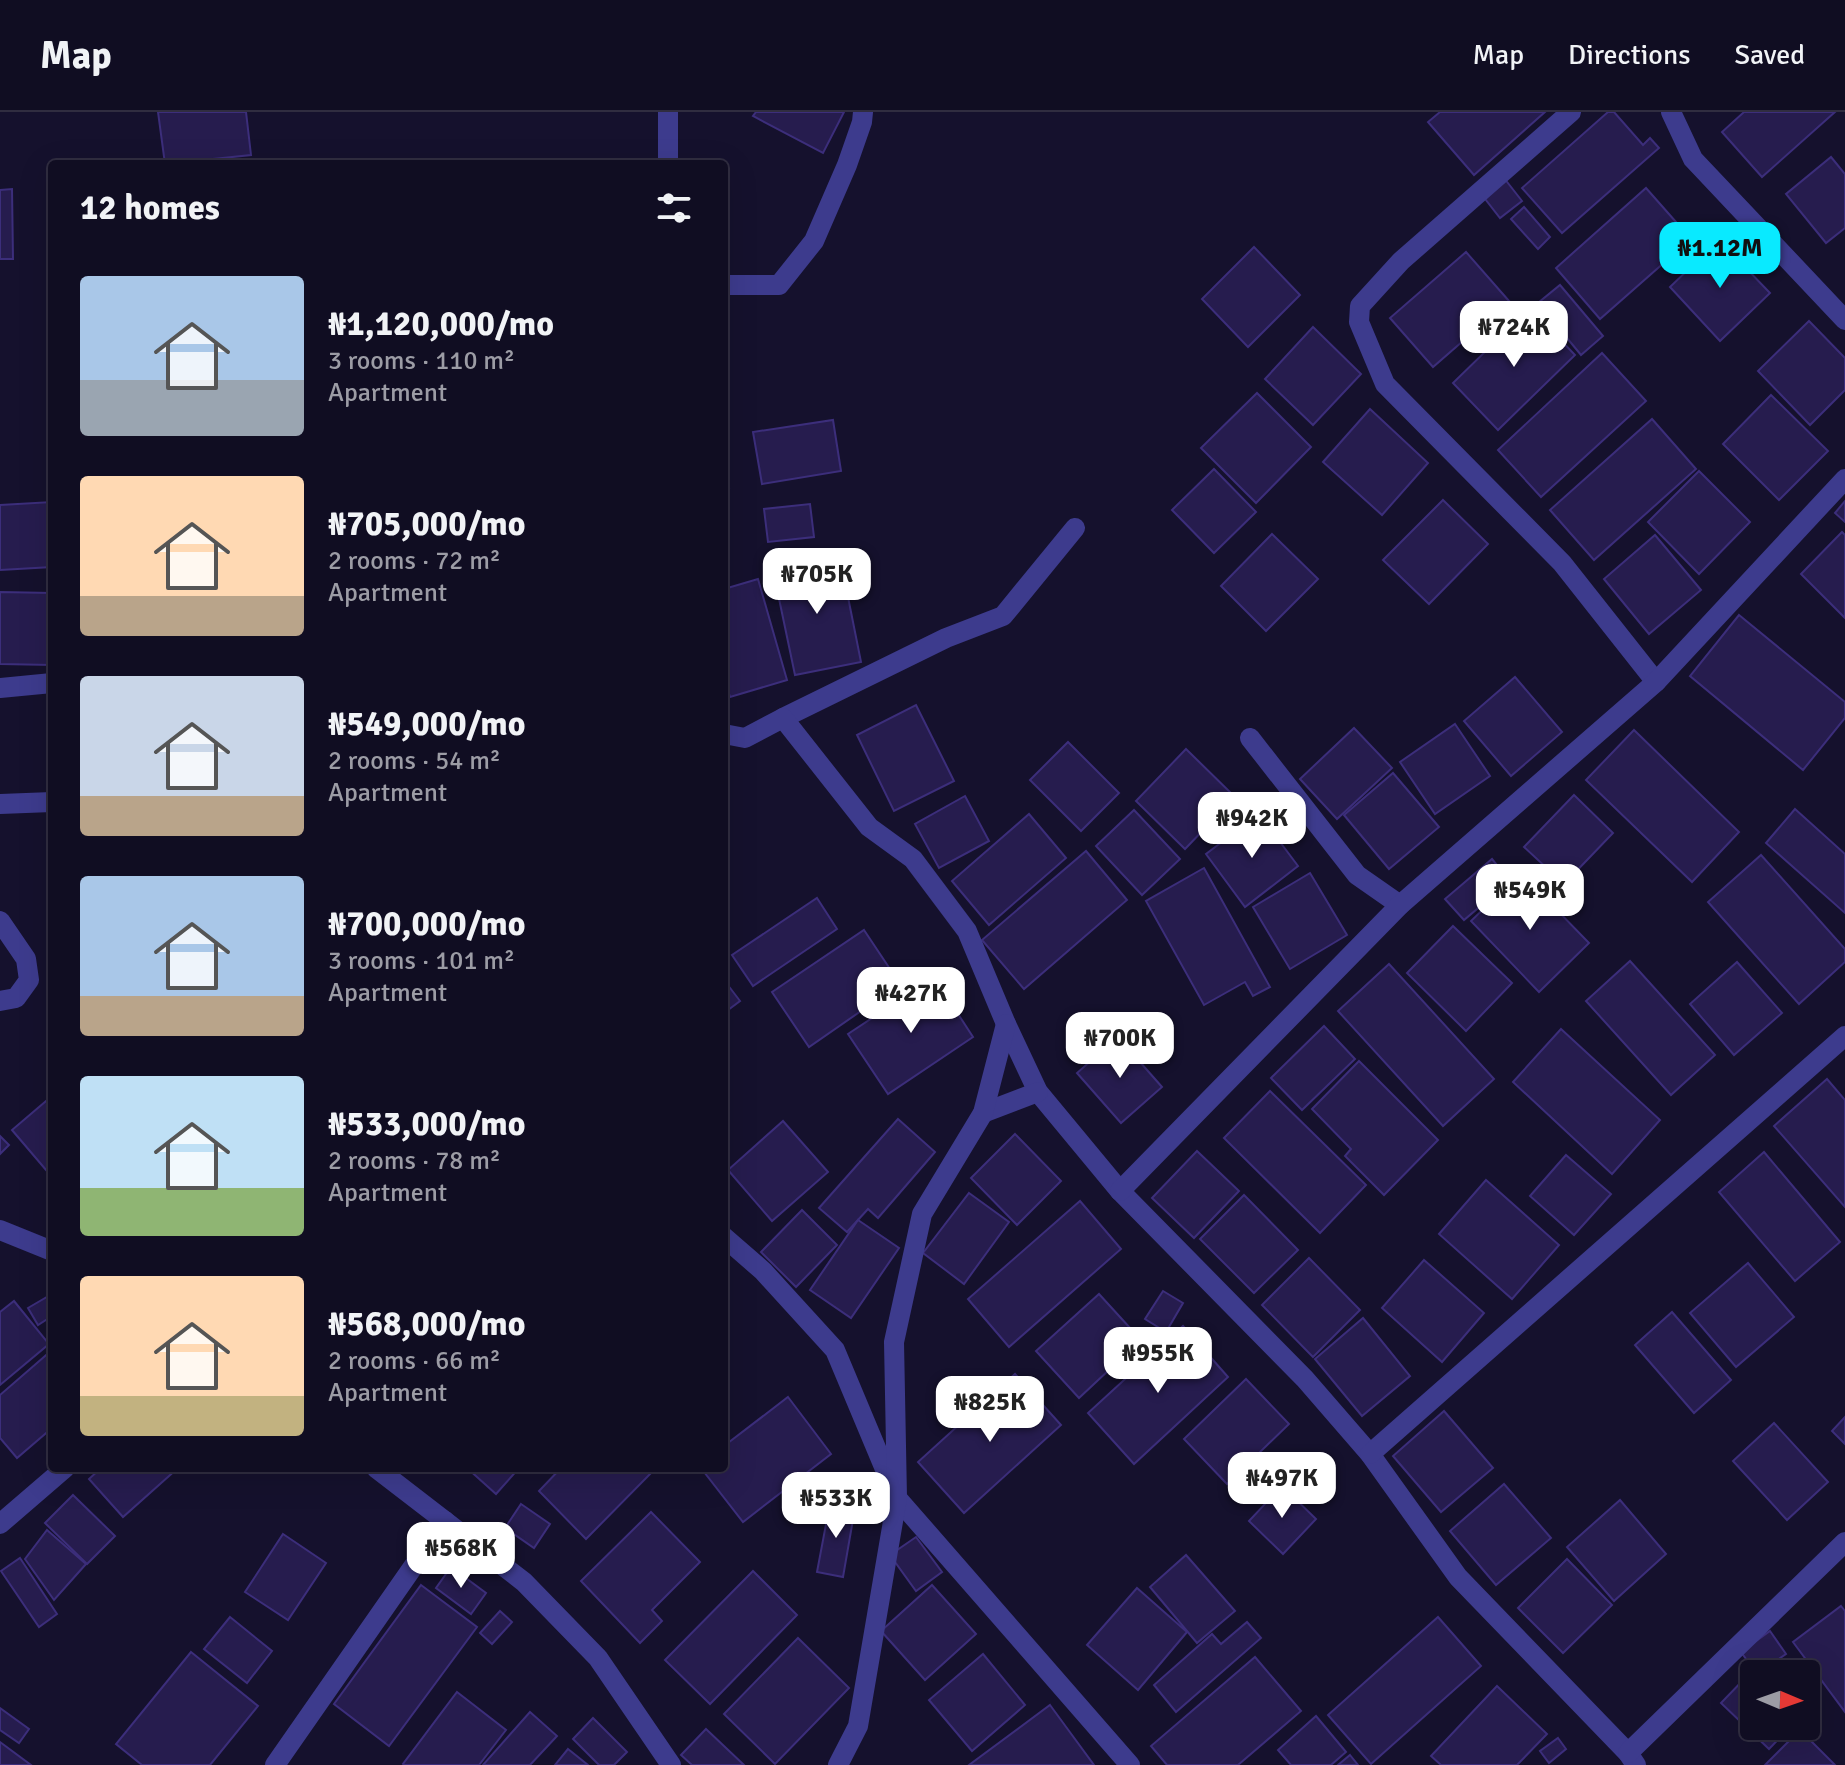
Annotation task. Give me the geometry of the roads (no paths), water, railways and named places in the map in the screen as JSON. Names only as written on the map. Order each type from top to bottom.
[{"type":"street","points":[[668,112],[668,160]]},
{"type":"street","points":[[728,285],[779,285],[814,241],[847,165],[863,112]]},
{"type":"street","points":[[1571,112],[1401,261],[1360,306],[1359,322],[1385,384],[1562,563],[1656,682]]},
{"type":"street","points":[[1671,112],[1693,159],[1845,320]]},
{"type":"street","points":[[1120,1191],[1400,905],[1656,682],[1845,479]]},
{"type":"street","points":[[728,735],[745,738],[946,638],[1003,616],[1075,528]]},
{"type":"street","points":[[0,688],[48,683]]},
{"type":"street","points":[[783,718],[869,827],[913,859],[967,931],[1038,1092],[1120,1191],[1305,1379],[1370,1454],[1458,1577],[1632,1759],[1845,1542]]},
{"type":"street","points":[[1250,738],[1357,875],[1400,905]]},
{"type":"street","points":[[0,804],[48,802]]},
{"type":"street","points":[[0,921],[26,959],[29,980],[16,998],[0,1001]]},
{"type":"street","points":[[838,1765],[858,1726],[897,1498],[894,1342],[922,1214],[983,1113],[1006,1024]]},
{"type":"street","points":[[1370,1454],[1845,1036]]},
{"type":"street","points":[[983,1113],[1038,1092]]},
{"type":"street","points":[[0,1230],[48,1249]]},
{"type":"street","points":[[728,1240],[763,1271],[835,1350],[897,1498],[1130,1765]]},
{"type":"street","points":[[0,1524],[60,1472]]},
{"type":"street","points":[[381,1472],[524,1582],[598,1658],[671,1765]]},
{"type":"street","points":[[275,1765],[445,1521]]}]
